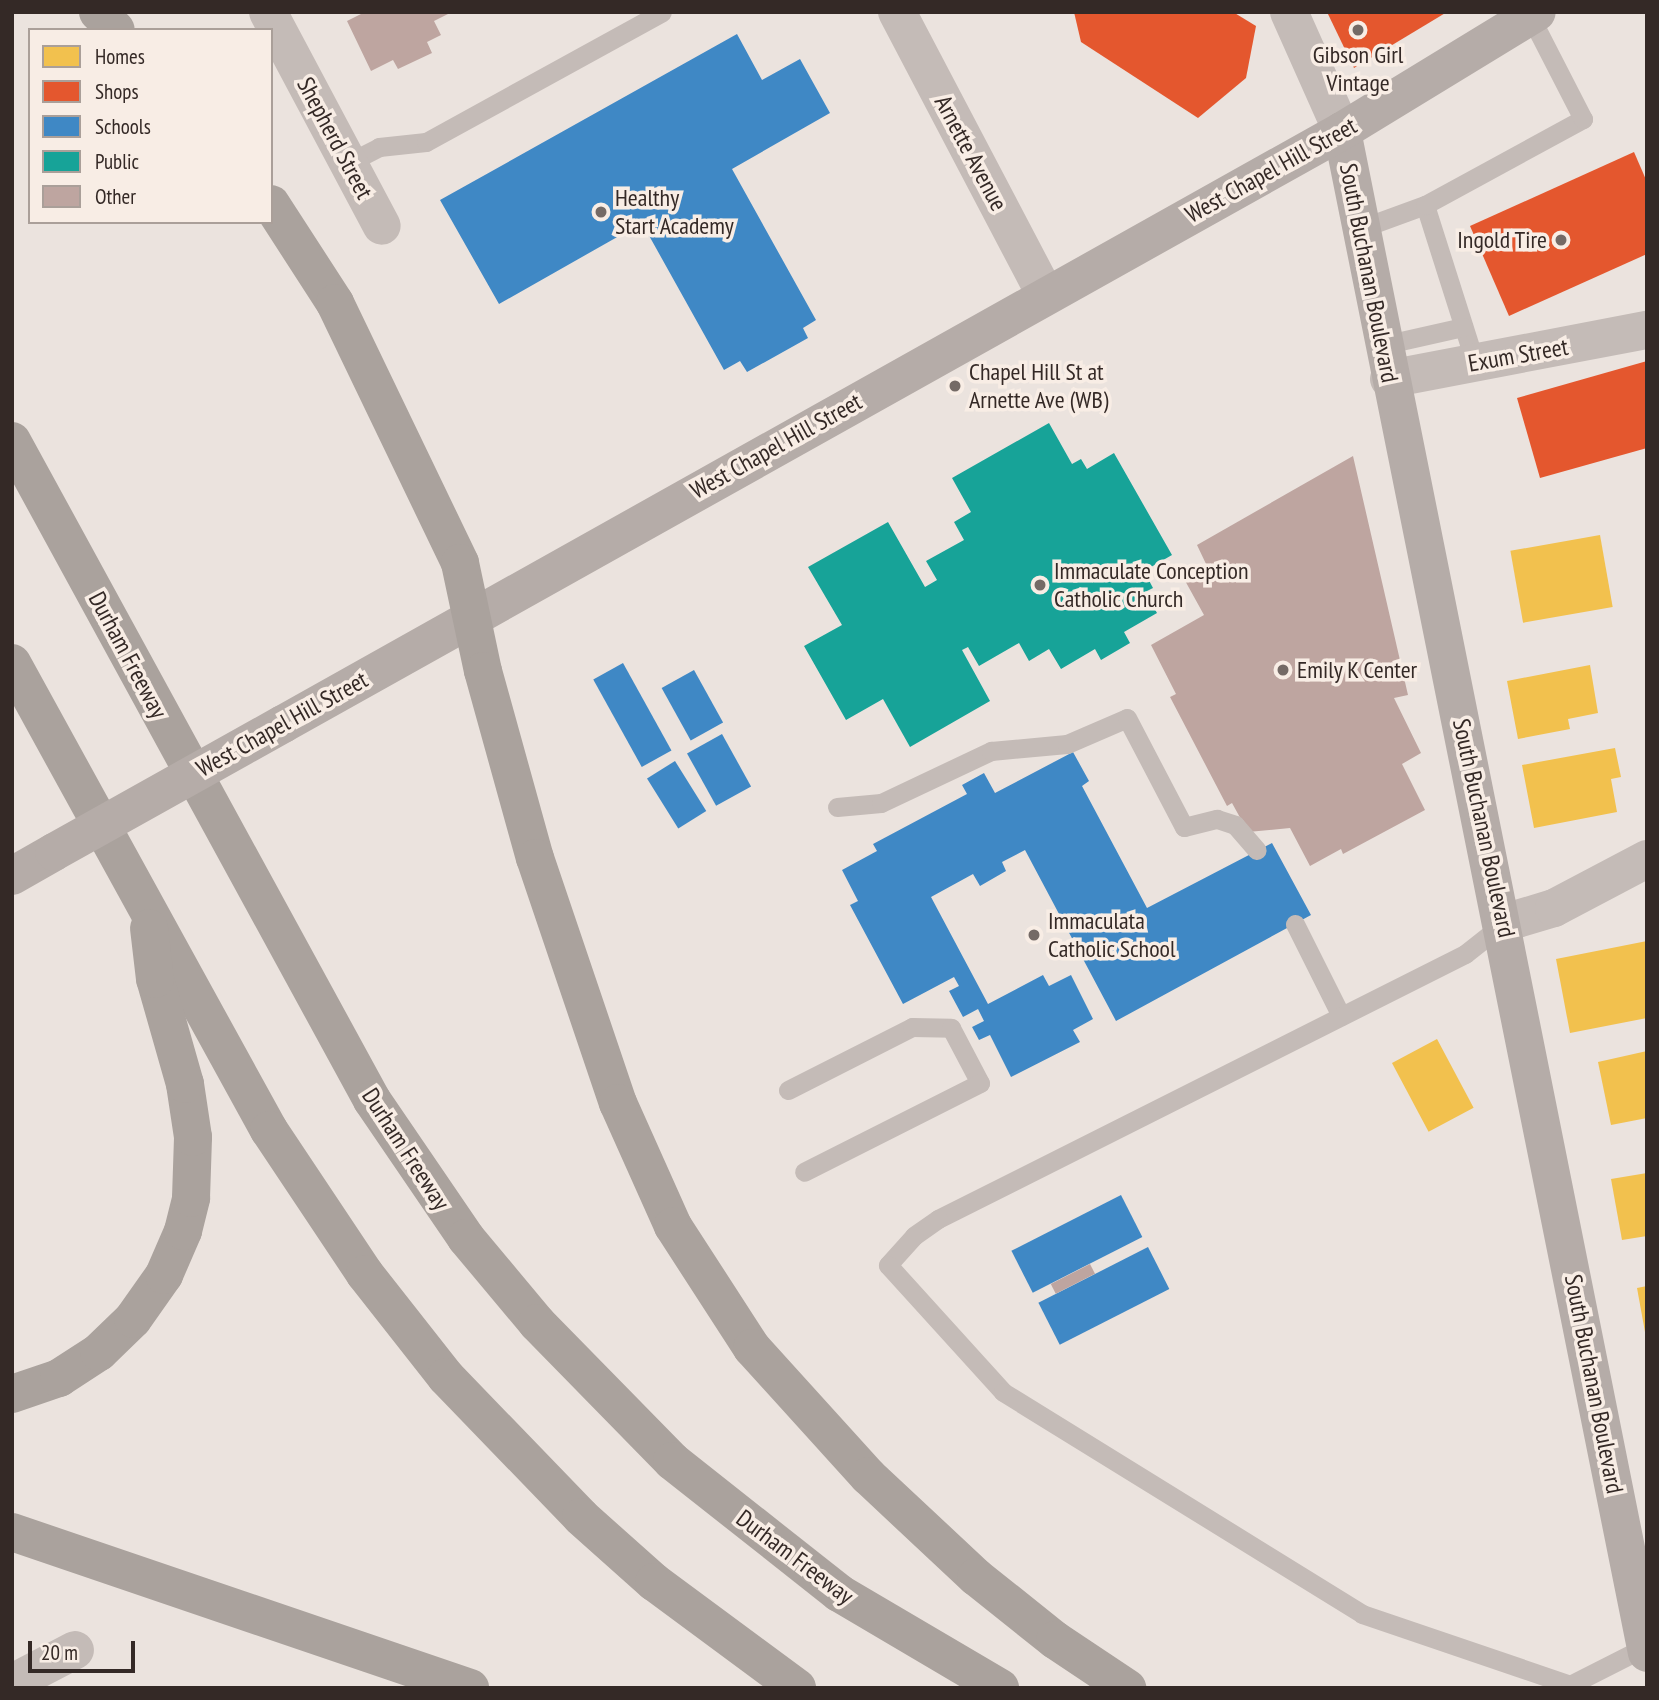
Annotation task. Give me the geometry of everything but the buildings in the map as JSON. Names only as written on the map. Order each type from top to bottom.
[{"type":"highway","points":[[98,12],[114,28]]},
{"type":"highway","points":[[273,207],[335,303],[376,383],[460,563],[474,615],[483,671],[535,858],[618,1103],[648,1176],[703,1276],[752,1348],[868,1476],[976,1577],[1055,1640],[1127,1688]]},
{"type":"highway","name":"Durham Freeway","points":[[12,441],[372,1100],[466,1238],[570,1359],[682,1469],[839,1592],[1000,1688]]},
{"type":"highway","points":[[12,663],[270,1130],[365,1274],[446,1377],[581,1517],[654,1582],[797,1688]]},
{"type":"highway","points":[[12,1394],[59,1378],[116,1335],[164,1275],[183,1231],[191,1198],[193,1137],[185,1084],[155,979],[147,909]]},
{"type":"highway","points":[[12,1532],[470,1688]]},
{"type":"main road","name":"West Chapel Hill Street","points":[[12,876],[1045,294],[1342,131],[1533,14]]},
{"type":"main road","name":"South Buchanan Boulevard","points":[[1342,131],[1386,362],[1504,923],[1646,1649]]},
{"type":"street","name":"Shepherd Street","points":[[268,12],[382,226]]},
{"type":"street","name":"Arnette Avenue","points":[[897,12],[1045,294]]},
{"type":"street","name":"South Buchanan Boulevard","points":[[1289,12],[1342,131]]},
{"type":"street","name":"Exum Street","points":[[1386,362],[1475,363],[1647,330]]},
{"type":"street","points":[[1504,923],[1555,908],[1647,859]]},
{"type":"street","points":[[12,1683],[75,1650]]},
{"type":"lane","points":[[348,163],[379,147],[426,142],[662,12]]},
{"type":"lane","points":[[1362,228],[1425,205],[1583,119],[1533,14]]},
{"type":"lane","points":[[1425,205],[1475,363]]},
{"type":"lane","points":[[1386,362],[1463,327]]},
{"type":"lane","points":[[837,807],[881,803],[991,751],[1067,744],[1127,718],[1184,827],[1217,819],[1235,825],[1257,850]]},
{"type":"lane","points":[[1504,923],[1465,954],[939,1219],[914,1236],[888,1265],[1003,1392],[1362,1614],[1570,1685],[1646,1649]]},
{"type":"lane","points":[[1295,924],[1341,1016]]},
{"type":"lane","points":[[788,1090],[912,1027],[951,1028],[980,1083],[804,1172]]},
{"type":"place","name":"Gibson Girl Vintage","points":[[1358,30]]},
{"type":"place","name":"Healthy Start Academy","points":[[601,212]]},
{"type":"place","name":"Ingold Tire","points":[[1561,240]]},
{"type":"place","name":"Chapel Hill St at Arnette Ave (WB)","points":[[955,386]]},
{"type":"place","name":"Immaculate Conception Catholic Church","points":[[1040,585]]},
{"type":"place","name":"Emily K Center","points":[[1283,670]]},
{"type":"place","name":"Immaculata Catholic School","points":[[1034,935]]}]
